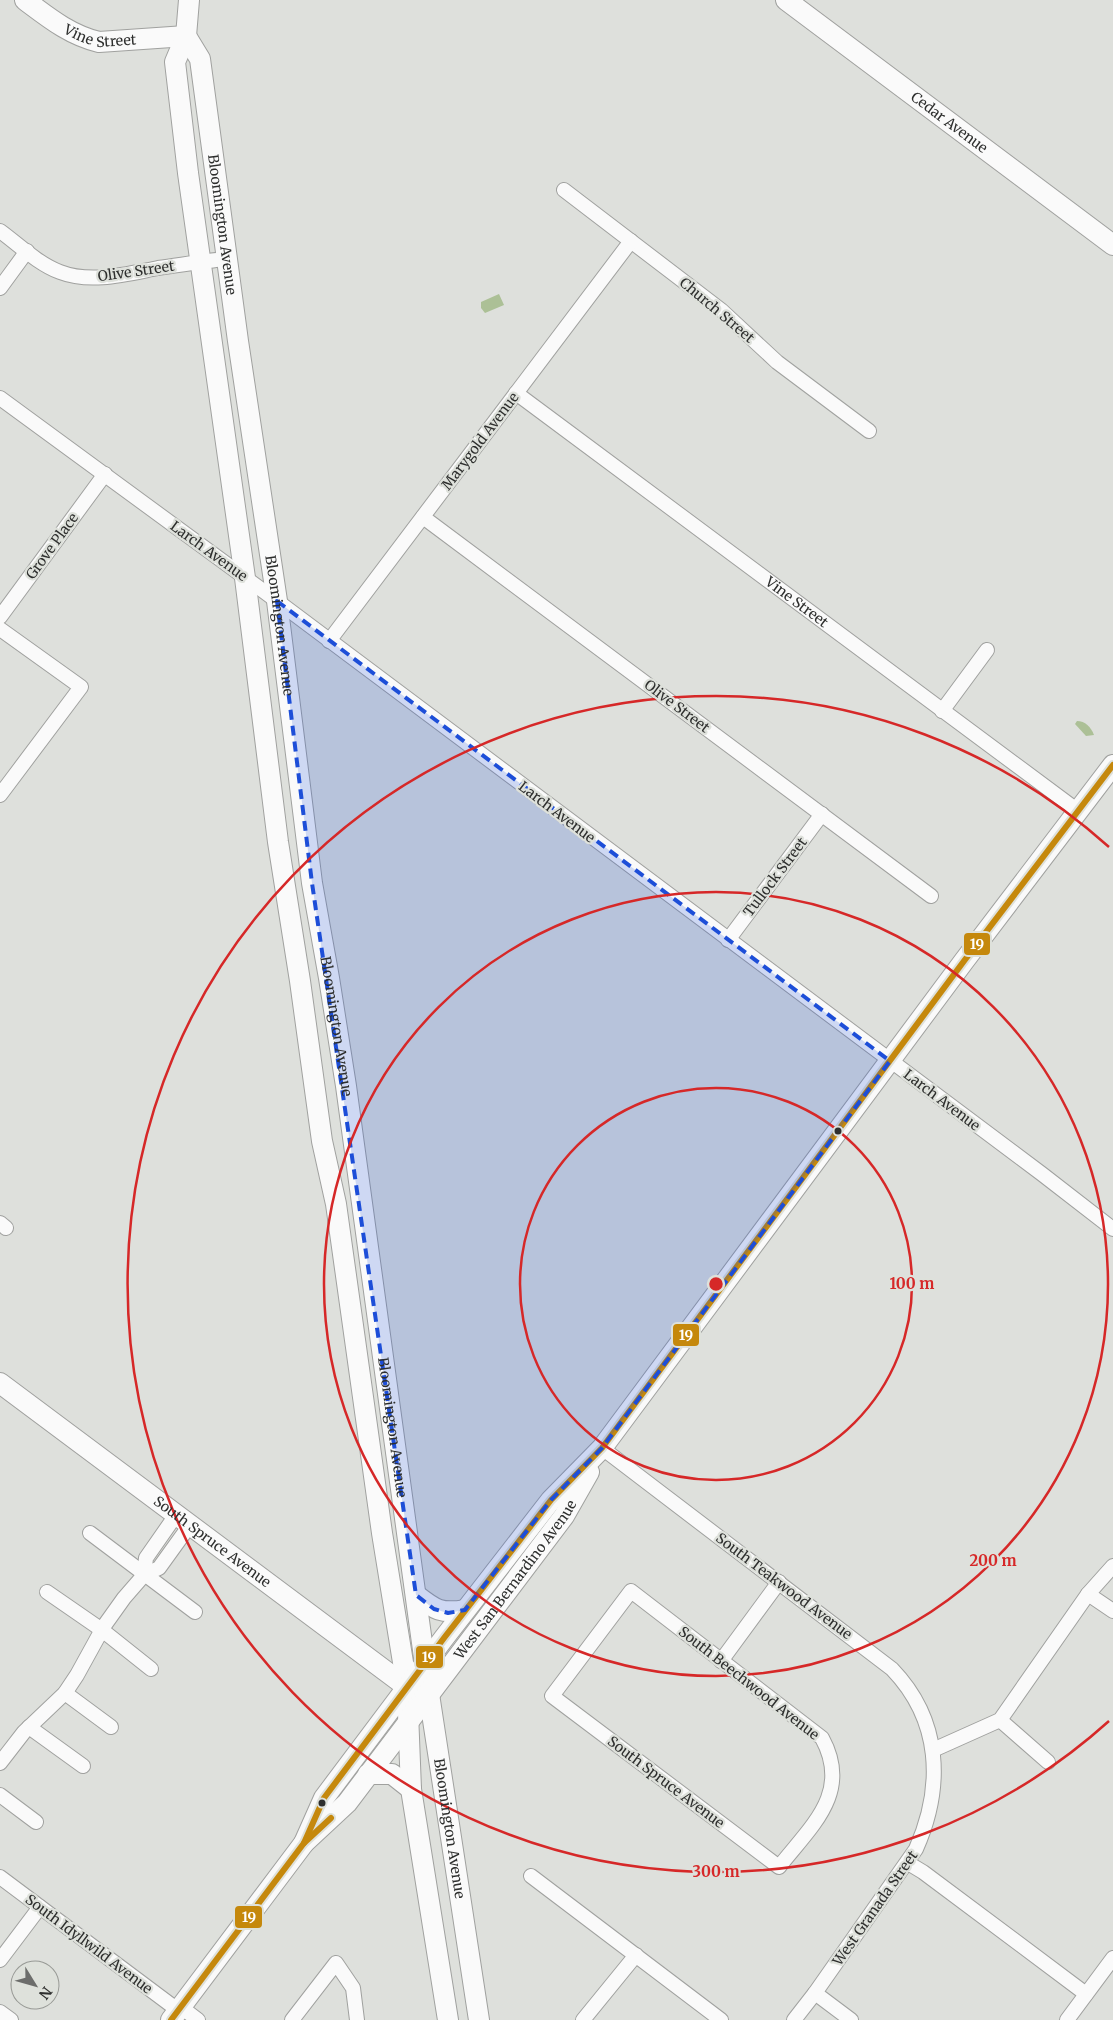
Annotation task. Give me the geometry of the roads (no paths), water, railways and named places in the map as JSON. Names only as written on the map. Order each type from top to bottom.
[{"type":"main road","name":"Vine Street","points":[[25,0],[64,28],[87,39],[99,42],[186,36]]},
{"type":"main road","name":"Bloomington Avenue","points":[[189,0],[186,36],[175,62],[200,261],[245,578],[278,842],[322,1140],[336,1204],[382,1533],[408,1686],[411,1789],[448,2020]]},
{"type":"main road","name":"Cedar Avenue","points":[[786,0],[1113,245]]},
{"type":"main road","name":"Bloomington Avenue","points":[[186,36],[200,59],[226,259],[277,601],[312,883],[330,978],[429,1694],[479,2020]]},
{"type":"main road","name":"West San Bernardino Avenue","points":[[177,2013],[304,1844],[347,1803],[564,1516],[602,1448],[1113,765]]},
{"type":"main road","points":[[300,981],[330,978]]},
{"type":"main road","points":[[336,1204],[352,1238],[359,1284],[364,1290],[374,1290]]},
{"type":"main road","name":"South Spruce Avenue","points":[[0,1383],[408,1686],[429,1694]]},
{"type":"main road","name":"West San Bernardino Avenue","points":[[304,1844],[324,1798],[465,1610],[551,1500],[602,1448]]},
{"type":"main road","points":[[416,1595],[434,1609],[444,1612],[465,1610]]},
{"type":"main road","points":[[368,1774],[392,1774],[411,1789]]},
{"type":"street","name":"Church Street","points":[[564,190],[721,310],[777,362],[869,431]]},
{"type":"street","name":"Olive Street","points":[[0,231],[60,272],[92,277],[111,277],[200,261],[226,259]]},
{"type":"street","name":"Marygold Avenue","points":[[329,641],[631,241]]},
{"type":"street","points":[[0,288],[27,251]]},
{"type":"street","name":"Vine Street","points":[[516,393],[1078,812]]},
{"type":"street","name":"Larch Avenue","points":[[0,398],[277,601],[1113,1229]]},
{"type":"street","name":"Grove Place","points":[[0,617],[104,474]]},
{"type":"street","name":"Olive Street","points":[[423,517],[931,896]]},
{"type":"street","points":[[0,629],[81,687],[0,794]]},
{"type":"street","points":[[942,711],[986,650]]},
{"type":"street","name":"Tullock Street","points":[[728,940],[822,814]]},
{"type":"street","name":"South Teakwood Avenue","points":[[602,1448],[779,1582],[896,1674],[914,1698],[929,1733],[933,1750]]},
{"type":"street","points":[[0,1763],[30,1727],[65,1693],[102,1630],[124,1598],[144,1575],[159,1568],[183,1520]]},
{"type":"street","points":[[90,1533],[195,1612]]},
{"type":"street","points":[[933,1750],[1000,1720],[1088,1594],[1113,1566]]},
{"type":"street","points":[[721,1661],[779,1582]]},
{"type":"street","name":"South Beechwood Avenue","points":[[552,1696],[631,1591],[822,1738],[829,1750],[834,1776],[826,1806],[779,1867]]},
{"type":"street","points":[[47,1592],[102,1630],[151,1669]]},
{"type":"street","points":[[1088,1594],[1113,1611]]},
{"type":"street","points":[[65,1693],[111,1727]]},
{"type":"street","name":"South Spruce Avenue","points":[[552,1696],[779,1867]]},
{"type":"street","points":[[1000,1720],[1048,1762]]},
{"type":"street","points":[[30,1727],[83,1766]]},
{"type":"street","name":"West Granada Street","points":[[794,2020],[908,1863],[925,1829],[930,1812],[933,1793],[933,1750]]},
{"type":"street","points":[[0,1795],[36,1822]]},
{"type":"street","points":[[908,1863],[923,1872],[1086,1994]]},
{"type":"street","points":[[531,1876],[721,2020]]},
{"type":"street","name":"South Idyllwild Avenue","points":[[0,1877],[177,2013],[198,2020]]},
{"type":"street","points":[[0,1960],[40,1907]]},
{"type":"street","points":[[583,2020],[636,1954]]},
{"type":"street","points":[[1067,2020],[1113,1958]]},
{"type":"street","points":[[292,2020],[336,1963],[352,1988],[357,2020]]},
{"type":"street","points":[[815,1993],[851,2020]]},
{"type":"street","points":[[0,2012],[11,2020]]}]
